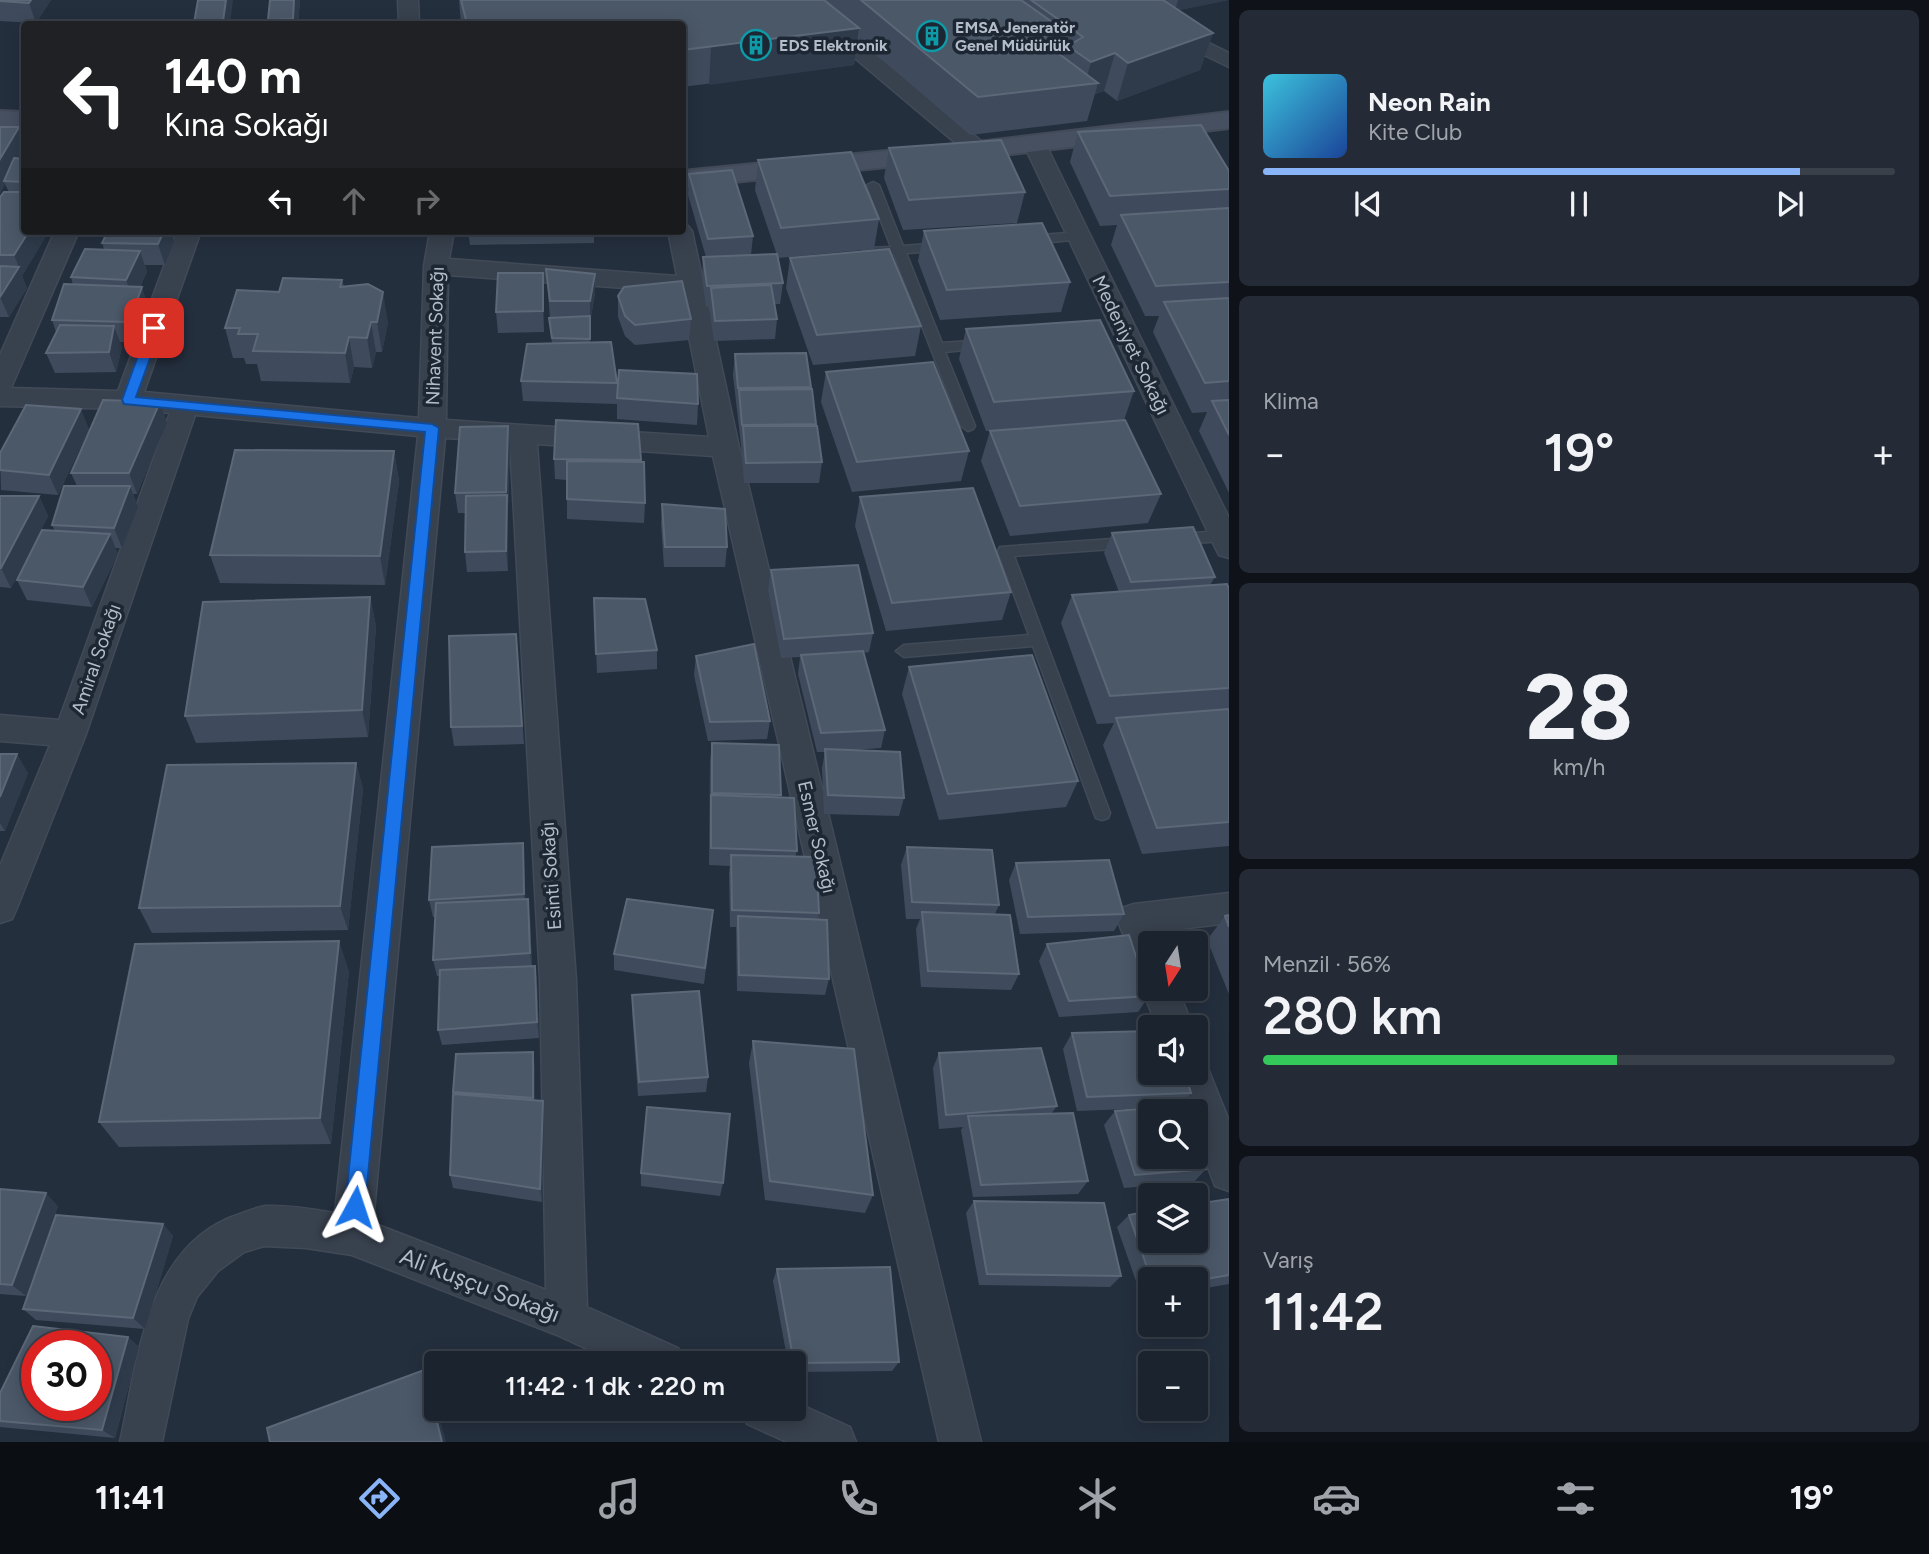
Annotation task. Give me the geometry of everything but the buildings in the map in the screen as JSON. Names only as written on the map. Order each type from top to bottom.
[{"type":"main road","points":[[0,119],[21,120]]},
{"type":"main road","points":[[686,179],[1196,128],[1229,120]]},
{"type":"street","points":[[408,0],[410,21]]},
{"type":"street","points":[[796,0],[978,150]]},
{"type":"street","points":[[1125,0],[1149,21],[1229,61]]},
{"type":"street","name":"Medeniyet Sokağı","points":[[1034,143],[1226,541]]},
{"type":"street","points":[[0,385],[65,235]]},
{"type":"street","points":[[128,400],[188,235]]},
{"type":"street","name":"Nihavent Sokağı","points":[[352,1235],[432,428],[436,266],[441,235]]},
{"type":"street","name":"Esmer Sokağı","points":[[681,235],[725,447],[960,1442]]},
{"type":"street","points":[[436,266],[690,285]]},
{"type":"street","points":[[0,397],[128,400],[432,428],[725,447]]},
{"type":"street","name":"Amiral Sokağı","points":[[0,908],[70,734],[185,407]]},
{"type":"street","name":"Esinti Sokağı","points":[[523,434],[558,980],[566,1319]]},
{"type":"street","points":[[0,728],[70,734]]},
{"type":"street","points":[[1139,931],[1134,919],[1229,908]]},
{"type":"street","points":[[1196,1085],[1229,1172]]},
{"type":"street","name":"Ali Kuşçu Sokağı","points":[[141,1442],[168,1319],[183,1283],[204,1257],[233,1236],[264,1226],[306,1227],[352,1235],[566,1319],[637,1351]]},
{"type":"street","points":[[789,1421],[835,1442]]},
{"type":"lane","points":[[873,185],[937,348],[940,373],[968,426]]},
{"type":"lane","points":[[1009,241],[1079,236]]},
{"type":"lane","points":[[856,253],[954,246]]},
{"type":"lane","points":[[937,348],[1003,342]]},
{"type":"lane","points":[[1102,813],[1005,551],[1149,541],[1226,541]]},
{"type":"lane","points":[[904,651],[1038,640]]},
{"type":"place","name":"EMSA Jeneratör Genel Müdürlük","points":[[932,36]]},
{"type":"place","name":"EDS Elektronik","points":[[756,45]]},
{"type":"route","points":[[154,328],[128,400],[432,428],[355,1207]]}]
